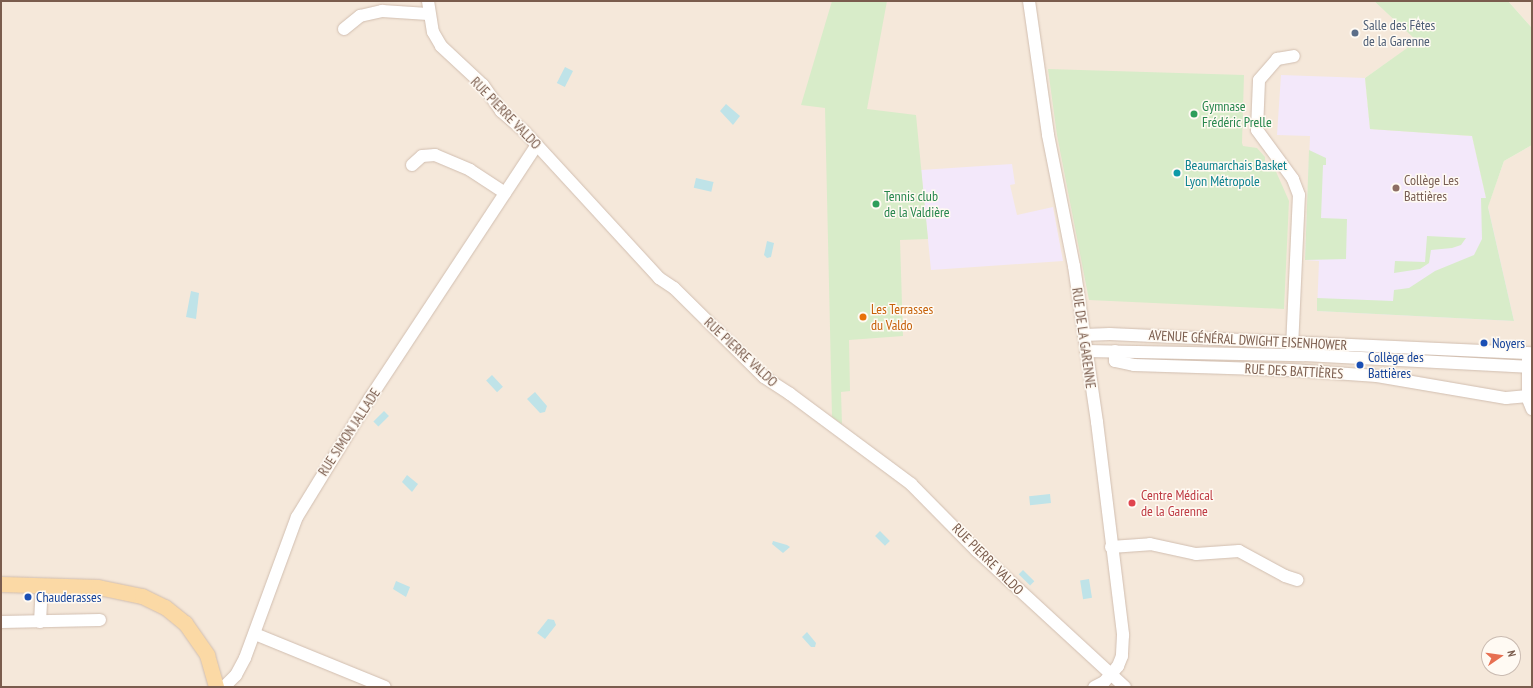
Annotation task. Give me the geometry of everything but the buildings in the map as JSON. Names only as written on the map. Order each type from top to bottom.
[{"type":"main road","points":[[1,584],[120,589],[142,596],[164,607],[186,623],[199,640],[212,669],[216,687]]},
{"type":"street","name":"RUE PIERRE VALDO","points":[[428,1],[428,14],[433,32],[441,46],[471,76],[480,82],[501,111],[537,145],[659,278],[674,288],[764,377],[790,394],[910,484],[977,551],[1126,687]]},
{"type":"street","name":"RUE DE LA GARENNE","points":[[1029,1],[1048,135],[1074,266],[1123,635],[1122,656],[1112,675]]},
{"type":"street","points":[[344,29],[360,16],[382,11],[428,14]]},
{"type":"street","points":[[1291,370],[1299,194],[1294,179],[1256,130],[1259,80],[1277,59],[1294,56]]},
{"type":"street","name":"RUE SIMON JALLADE","points":[[224,687],[236,675],[255,634],[297,517],[370,398],[537,145]]},
{"type":"street","points":[[412,165],[422,156],[436,155],[470,170],[505,193]]},
{"type":"street","name":"AVENUE GÉNÉRAL DWIGHT EISENHOWER","points":[[1084,335],[1110,334],[1530,353]]},
{"type":"street","name":"AVENUE GÉNÉRAL DWIGHT EISENHOWER","points":[[1086,351],[1292,355],[1530,367]]},
{"type":"street","name":"RUE DES BATTIÈRES","points":[[1116,351],[1115,361],[1134,365],[1291,370],[1404,378],[1506,398],[1528,396]]},
{"type":"street","points":[[1530,353],[1528,396],[1532,409]]},
{"type":"street","points":[[1111,547],[1150,544],[1196,554],[1238,551],[1285,576],[1297,580]]},
{"type":"street","points":[[40,622],[42,586]]},
{"type":"street","points":[[1,622],[100,620]]},
{"type":"street","points":[[255,634],[385,687]]},
{"type":"street","points":[[1094,687],[1104,682],[1112,675]]},
{"type":"shaded area","points":[[1,1],[1374,1],[1418,41],[1365,78],[1370,128],[1472,136],[1488,206],[1504,161],[1532,145],[1532,687],[1,687]]},
{"type":"shaded area","points":[[1508,1],[1532,1],[1532,28]]},
{"type":"shaded area","name":"Collège Les Battières","points":[[1281,75],[1365,78],[1370,129],[1472,136],[1514,321],[1317,311],[1319,261],[1305,260],[1310,136],[1277,135]]},
{"type":"shaded area","points":[[1012,164],[1015,184],[1010,185],[1017,215],[1053,207],[1063,261],[931,270],[921,170]]},
{"type":"green space","name":"Tennis club de la Valdière","points":[[832,1],[887,1],[867,109],[916,115],[928,239],[900,240],[903,336],[849,340],[850,391],[841,392],[842,424],[832,417],[825,108],[801,105]]},
{"type":"green space","points":[[1374,1],[1508,1],[1532,28],[1532,145],[1504,161],[1488,207],[1514,321],[1317,311],[1317,298],[1393,301],[1394,290],[1409,288],[1435,271],[1474,255],[1482,239],[1481,198],[1486,198],[1472,136],[1370,129],[1365,78],[1417,41]]},
{"type":"green space","points":[[1048,69],[1244,75],[1243,146],[1257,148],[1265,157],[1265,166],[1274,167],[1289,201],[1284,309],[1089,300],[1057,135]]},
{"type":"green space","points":[[1309,150],[1326,158],[1326,165],[1323,165],[1321,218],[1347,219],[1346,259],[1305,260]]},
{"type":"green space","points":[[1427,236],[1466,238],[1461,245],[1452,248],[1431,250],[1429,263],[1420,269],[1394,273],[1395,261],[1425,262]]},
{"type":"water","points":[[565,67],[573,71],[565,87],[557,83]]},
{"type":"water","points":[[726,104],[740,116],[733,125],[720,111]]},
{"type":"water","points":[[696,178],[714,182],[711,192],[694,188]]},
{"type":"water","points":[[767,241],[774,243],[771,257],[767,258],[764,255]]},
{"type":"water","points":[[191,291],[199,293],[196,319],[186,317]]},
{"type":"water","points":[[492,375],[503,387],[497,392],[486,380]]},
{"type":"water","points":[[535,392],[547,406],[545,412],[540,413],[527,399]]},
{"type":"water","points":[[384,411],[389,416],[378,427],[373,422]]},
{"type":"water","points":[[407,475],[418,484],[412,492],[402,482]]},
{"type":"water","points":[[1050,494],[1051,503],[1030,505],[1029,496]]},
{"type":"water","points":[[880,531],[890,541],[885,546],[875,536]]},
{"type":"water","points":[[773,541],[790,547],[783,553],[772,544]]},
{"type":"water","points":[[1023,570],[1034,581],[1030,586],[1019,574]]},
{"type":"water","points":[[1089,579],[1092,598],[1083,599],[1080,580]]},
{"type":"water","points":[[396,581],[410,587],[406,597],[393,589]]},
{"type":"water","points":[[548,619],[554,620],[556,625],[545,639],[537,633]]},
{"type":"water","points":[[807,632],[816,643],[815,647],[811,647],[802,637]]},
{"type":"place","name":"Salle des Fêtes de la Garenne","points":[[1355,33]]},
{"type":"place","name":"Gymnase Frédéric Prelle","points":[[1194,114]]},
{"type":"place","name":"Beaumarchais Basket Lyon Métropole","points":[[1177,173]]},
{"type":"place","name":"Collège Les Battières","points":[[1396,188]]},
{"type":"place","name":"Tennis club de la Valdière","points":[[876,204]]},
{"type":"place","name":"Les Terrasses du Valdo","points":[[863,317]]},
{"type":"place","name":"Noyers","points":[[1484,343]]},
{"type":"place","name":"Collège des Battières","points":[[1360,365]]},
{"type":"place","name":"Centre Médical de la Garenne","points":[[1132,503]]},
{"type":"place","name":"Chauderasses","points":[[28,597]]}]
